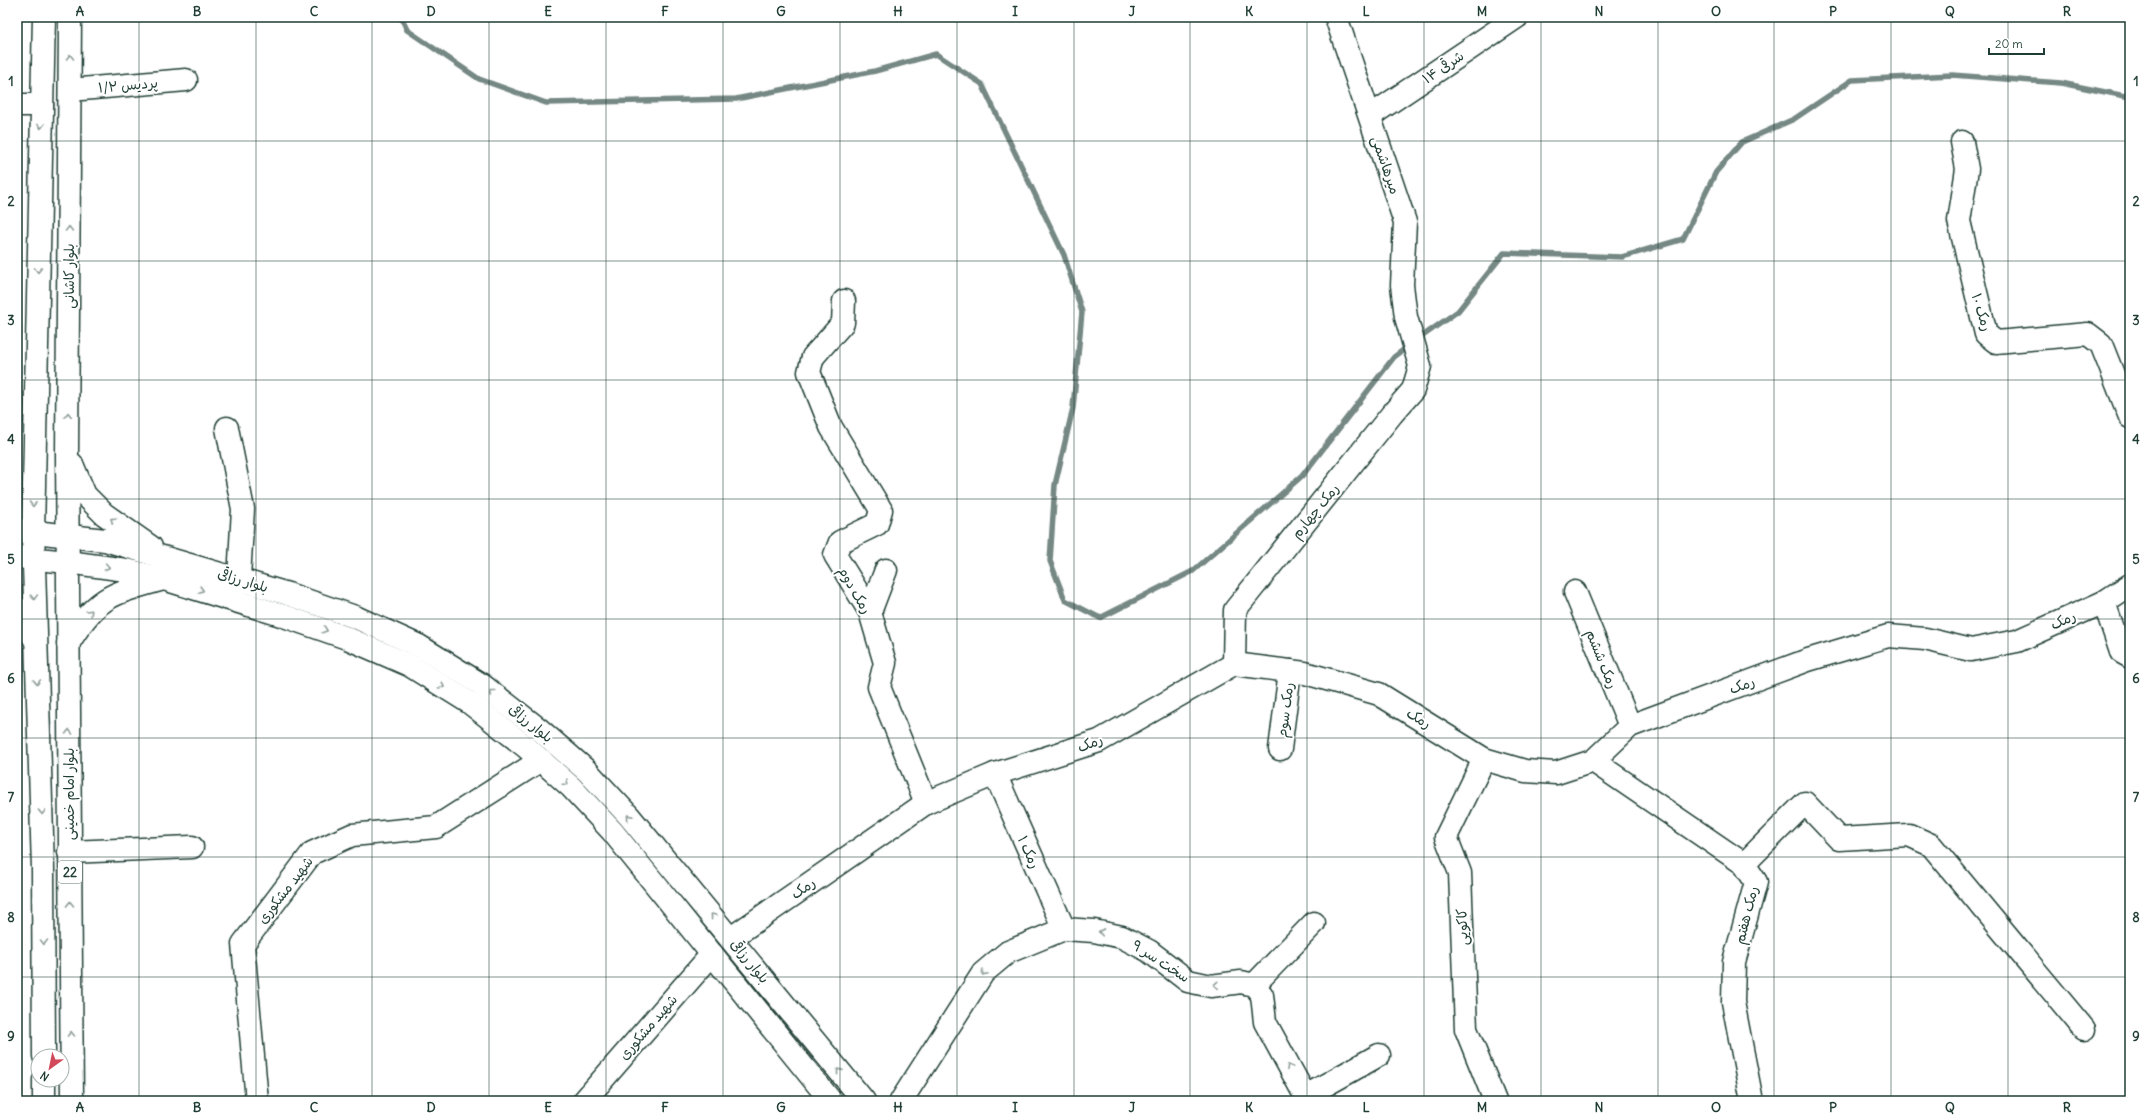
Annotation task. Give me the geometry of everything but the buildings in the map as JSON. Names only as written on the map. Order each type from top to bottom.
[{"type":"street","points":[[25,531],[34,451],[42,105],[41,17]]},
{"type":"street","name":"بلوار کاشانی","points":[[69,535],[67,454],[70,17]]},
{"type":"street","name":"میرهاشمی","points":[[1336,17],[1405,222],[1402,285],[1406,317],[1420,366]]},
{"type":"street","name":"شرقی ۱۴","points":[[1370,116],[1517,17]]},
{"type":"street","name":"پردیس ۱/۲","points":[[70,90],[186,80]]},
{"type":"street","points":[[17,105],[42,105]]},
{"type":"street","name":"رمک ۱۰","points":[[1962,142],[1967,169],[1960,222],[1986,334],[1996,342],[2088,334],[2101,344],[2130,414]]},
{"type":"street","name":"رمک دوم","points":[[844,301],[843,323],[813,357],[809,372],[831,427],[881,510],[877,524],[840,542],[835,555],[870,612],[885,663],[879,687],[926,803]]},
{"type":"street","points":[[36,344],[68,345]]},
{"type":"street","name":"رمک چهارم","points":[[1234,664],[1235,610],[1392,414],[1413,390],[1420,366]]},
{"type":"street","points":[[226,428],[243,509],[239,578]]},
{"type":"street","points":[[17,488],[34,451]]},
{"type":"street","points":[[67,454],[85,495],[104,514],[168,558]]},
{"type":"street","name":"بلوار رزاقی","points":[[25,531],[105,540],[239,578],[355,617],[420,646],[482,685],[540,730],[587,771],[629,816],[864,1101]]},
{"type":"street","name":"بلوار امام خمینی","points":[[25,531],[25,558],[36,643],[43,869],[44,1048]]},
{"type":"street","name":"بلوار امام خمینی","points":[[69,535],[68,644],[72,1101]]},
{"type":"street","name":"بلوار رزاقی","points":[[25,558],[104,566],[164,579],[281,615],[346,638],[409,665],[470,703],[541,760],[571,787],[612,831],[831,1101]]},
{"type":"street","points":[[870,612],[886,570]]},
{"type":"street","points":[[68,644],[81,622],[101,602],[125,590],[164,579]]},
{"type":"street","name":"رمک","points":[[712,954],[731,938],[926,803],[995,774],[1100,741],[1234,664],[1305,672],[1379,694],[1484,759],[1525,771],[1556,773],[1593,762],[1630,726],[1808,660],[1888,636],[1925,639],[1971,650],[2017,641],[2104,602],[2130,585]]},
{"type":"street","name":"رمک ششم","points":[[1574,592],[1630,726]]},
{"type":"street","points":[[2104,602],[2121,652],[2130,657]]},
{"type":"street","points":[[17,608],[36,643]]},
{"type":"street","name":"رمک سوم","points":[[1280,749],[1290,671]]},
{"type":"street","name":"کاکویی","points":[[1484,759],[1446,837],[1460,873],[1466,1029],[1495,1101]]},
{"type":"street","name":"شهید مشکوری","points":[[257,1101],[243,944],[312,853],[352,835],[436,826],[541,760]]},
{"type":"street","name":"رمک هفتم","points":[[1593,762],[1744,864],[1756,882],[1734,962],[1733,1002],[1752,1101]]},
{"type":"street","name":"رمک ۱","points":[[995,774],[1064,929]]},
{"type":"street","points":[[1744,864],[1805,803],[1839,839],[1908,835],[1931,845],[2084,1030]]},
{"type":"street","points":[[43,869],[70,860],[192,847]]},
{"type":"street","points":[[1314,923],[1254,985],[1262,995],[1265,1022],[1307,1098],[1379,1055]]},
{"type":"street","name":"سخت سر ۹","points":[[901,1101],[983,973],[1008,952],[1064,929],[1094,931],[1122,936],[1149,951],[1188,981],[1211,986],[1241,982],[1254,985]]},
{"type":"street","name":"شهید مشکوری","points":[[584,1101],[712,954]]},
{"type":"street","points":[[44,1088],[44,1101]]},
{"type":"waterway","points":[[401,17],[407,30],[479,79],[546,103],[736,99],[875,71],[936,54],[982,84],[1064,255],[1082,312],[1073,408],[1055,485],[1050,561],[1065,600],[1100,618],[1193,571],[1302,476],[1394,357],[1410,345]]},
{"type":"waterway","points":[[1417,340],[1458,311],[1504,253],[1622,257],[1683,239],[1716,172],[1742,142],[1794,119],[1852,80],[1952,75],[2061,83],[2130,97]]}]
